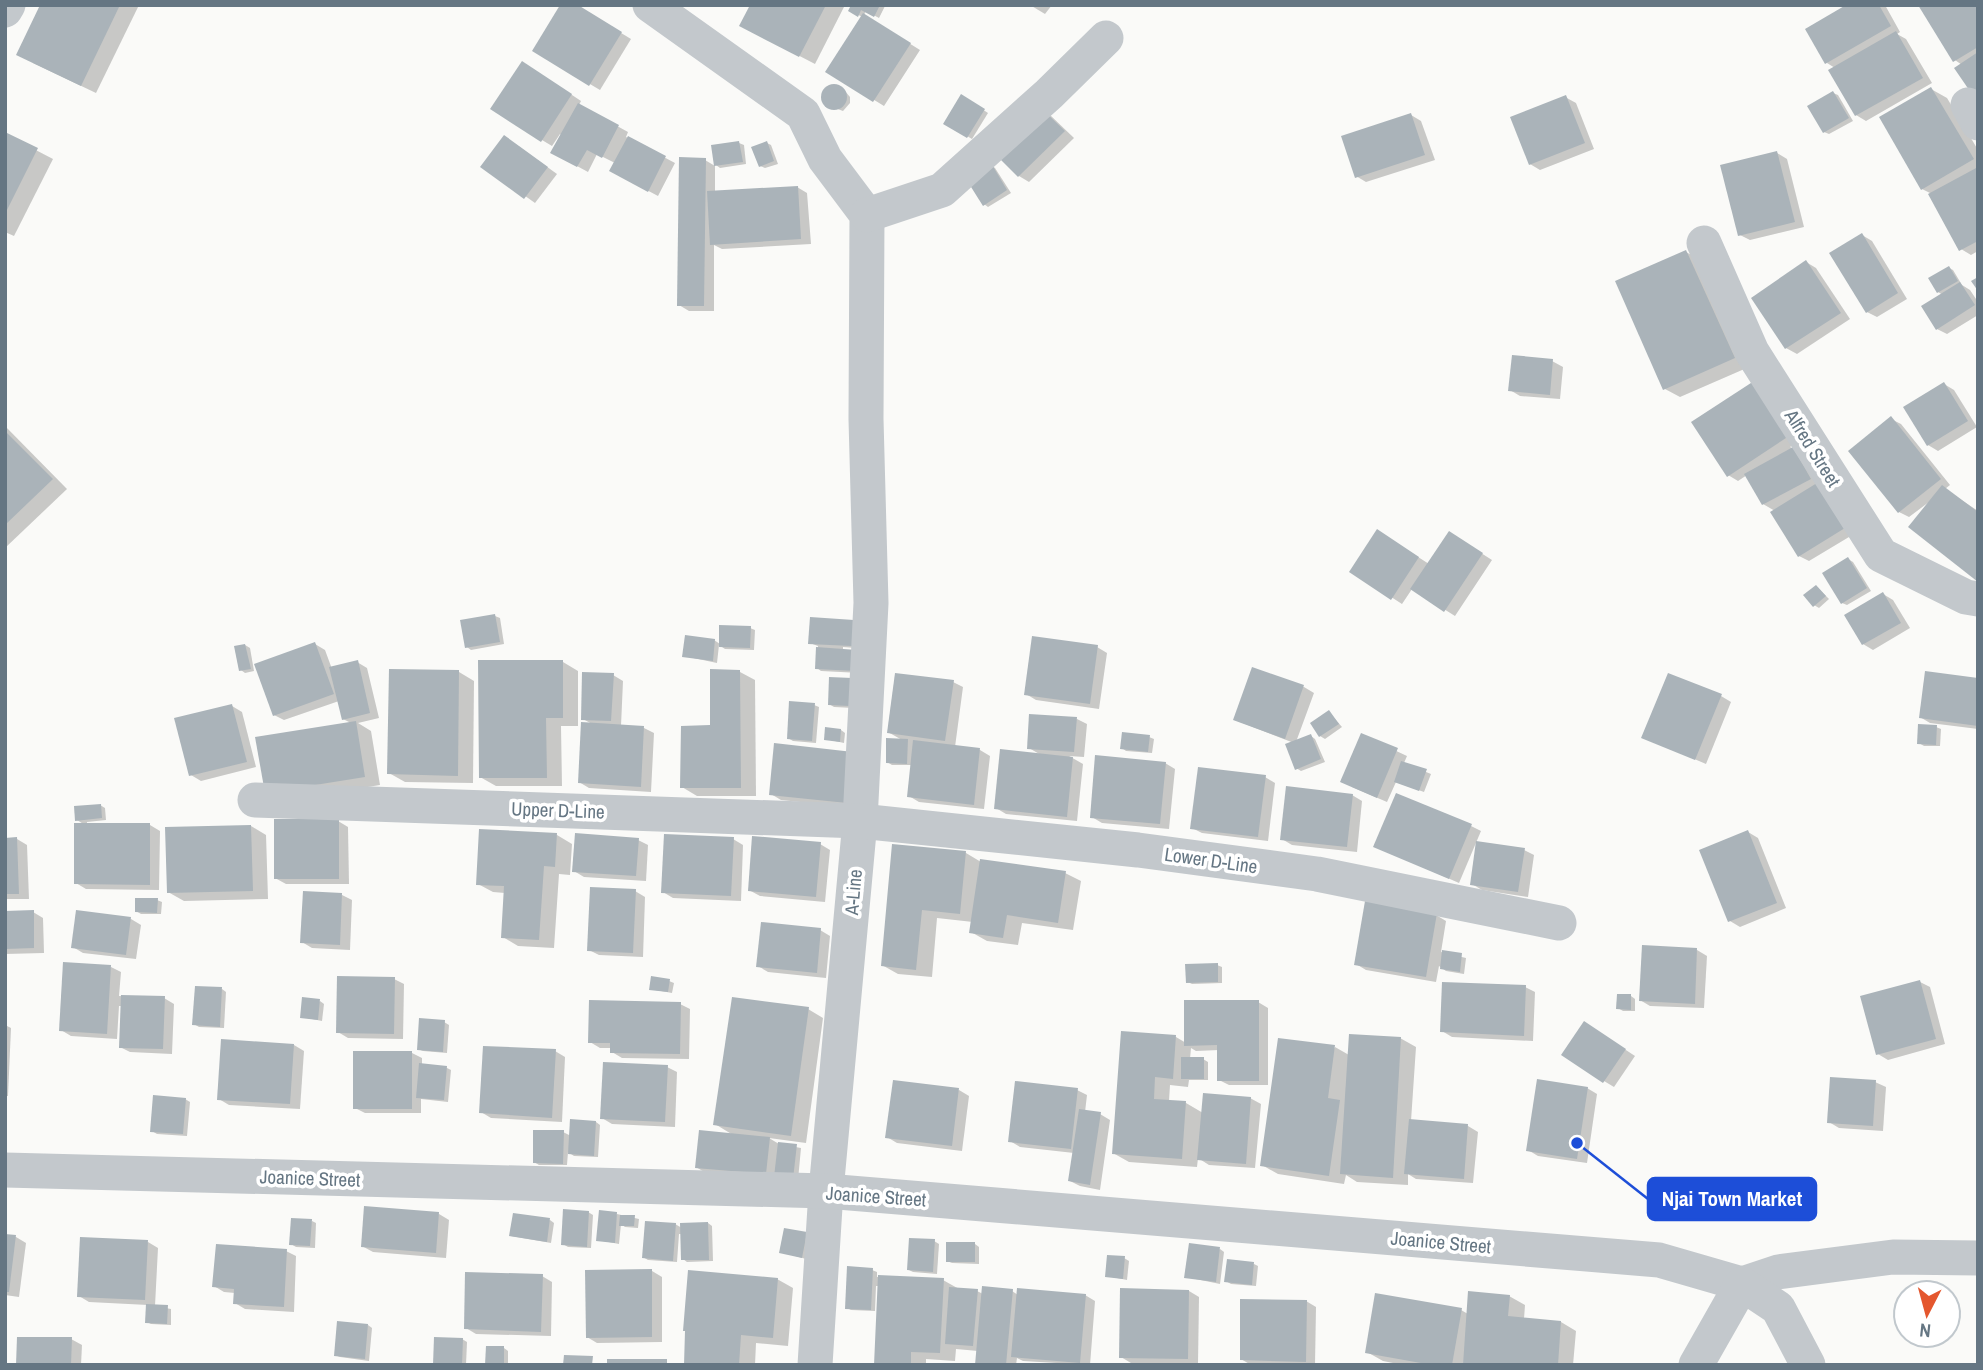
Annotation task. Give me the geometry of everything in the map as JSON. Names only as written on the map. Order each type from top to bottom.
[{"type":"street","points":[[5,10],[8,5]]},
{"type":"street","points":[[650,5],[803,114],[825,159],[867,215],[942,190],[1049,94],[1106,38]]},
{"type":"street","name":"A-Line","points":[[815,1365],[826,1191],[860,821],[871,603],[866,419],[867,215]]},
{"type":"street","name":"Alfred Street","points":[[1704,243],[1752,352],[1881,555],[1966,597],[1978,598]]},
{"type":"street","name":"Upper D-Line","points":[[255,800],[860,821]]},
{"type":"street","name":"Lower D-Line","points":[[860,821],[1138,850],[1317,874],[1559,923]]},
{"type":"street","name":"Joanice Street","points":[[5,1170],[826,1191],[1659,1260],[1742,1284],[1778,1308],[1808,1365]]},
{"type":"street","points":[[1696,1365],[1742,1284],[1778,1272],[1893,1257],[1978,1258]]},
{"type":"building","points":[[40,5],[120,5],[81,86],[16,55]]},
{"type":"building","points":[[560,5],[578,5],[622,32],[589,86],[532,51]]},
{"type":"building","points":[[750,5],[826,5],[799,57],[739,26]]},
{"type":"building","points":[[851,5],[880,5],[874,17],[861,10],[858,17],[848,11]]},
{"type":"building","points":[[1846,5],[1879,5],[1891,26],[1825,64],[1805,29]]},
{"type":"building","points":[[1918,5],[1978,5],[1978,47],[1953,62]]},
{"type":"building","points":[[863,13],[911,43],[873,102],[825,72]]},
{"type":"building","points":[[1896,31],[1923,78],[1855,116],[1828,70]]},
{"type":"building","points":[[1978,52],[1978,103],[1954,68]]},
{"type":"building","points":[[522,61],[572,94],[541,142],[490,109]]},
{"type":"building","points":[[834,84],[843,88],[847,97],[843,106],[834,110],[825,106],[821,97],[825,88]]},
{"type":"building","points":[[1931,87],[1974,159],[1921,190],[1879,117]]},
{"type":"building","points":[[1833,91],[1849,118],[1823,133],[1807,106]]},
{"type":"building","points":[[961,94],[985,109],[967,138],[943,124]]},
{"type":"building","points":[[1566,95],[1585,143],[1529,165],[1510,117]]},
{"type":"building","points":[[578,103],[619,125],[602,158],[587,150],[577,167],[550,153]]},
{"type":"building","points":[[1039,106],[1065,131],[1018,177],[992,151]]},
{"type":"building","points":[[1411,113],[1425,155],[1355,178],[1341,136]]},
{"type":"building","points":[[5,132],[38,148],[5,214]]},
{"type":"building","points":[[504,135],[548,167],[524,199],[480,167]]},
{"type":"building","points":[[628,136],[666,156],[648,192],[609,171]]},
{"type":"building","points":[[739,141],[743,162],[714,166],[711,145]]},
{"type":"building","points":[[767,141],[774,161],[759,167],[751,147]]},
{"type":"building","points":[[1777,151],[1795,222],[1738,236],[1720,165]]},
{"type":"building","points":[[679,157],[706,158],[704,306],[677,306]]},
{"type":"building","points":[[991,163],[1007,190],[983,206],[966,179]]},
{"type":"building","points":[[1978,167],[1978,241],[1959,251],[1928,194]]},
{"type":"building","points":[[798,186],[801,239],[710,245],[707,191]]},
{"type":"building","points":[[1862,233],[1898,293],[1866,313],[1829,253]]},
{"type":"building","points":[[1686,250],[1735,358],[1663,390],[1615,281]]},
{"type":"building","points":[[1806,260],[1841,313],[1785,349],[1751,298]]},
{"type":"building","points":[[1949,266],[1958,281],[1937,293],[1928,278]]},
{"type":"building","points":[[1978,277],[1978,291],[1971,281]]},
{"type":"building","points":[[1960,282],[1975,305],[1936,330],[1921,306]]},
{"type":"building","points":[[1512,355],[1553,359],[1550,395],[1508,391]]},
{"type":"building","points":[[1754,381],[1789,436],[1727,477],[1691,422]]},
{"type":"building","points":[[1944,382],[1968,421],[1927,446],[1903,407]]},
{"type":"building","points":[[1891,416],[1941,479],[1898,513],[1848,451]]},
{"type":"building","points":[[5,431],[53,479],[5,525]]},
{"type":"building","points":[[1793,447],[1811,479],[1762,505],[1744,474]]},
{"type":"building","points":[[1817,483],[1845,528],[1798,557],[1770,512]]},
{"type":"building","points":[[1942,485],[1978,512],[1978,582],[1908,527]]},
{"type":"building","points":[[1377,529],[1419,557],[1391,600],[1349,572]]},
{"type":"building","points":[[1449,531],[1483,553],[1444,612],[1410,589]]},
{"type":"building","points":[[1848,557],[1867,588],[1841,604],[1822,573]]},
{"type":"building","points":[[1816,585],[1826,596],[1813,607],[1803,595]]},
{"type":"building","points":[[1883,592],[1901,623],[1862,645],[1844,615]]},
{"type":"building","points":[[495,614],[500,642],[465,648],[460,620]]},
{"type":"building","points":[[810,617],[854,620],[852,646],[808,644]]},
{"type":"building","points":[[719,625],[751,626],[750,648],[719,647]]},
{"type":"building","points":[[685,635],[715,639],[713,661],[682,657]]},
{"type":"building","points":[[1032,636],[1098,645],[1090,704],[1024,695]]},
{"type":"building","points":[[315,642],[334,694],[273,716],[254,664]]},
{"type":"building","points":[[245,644],[251,669],[239,671],[234,646]]},
{"type":"building","points":[[816,647],[857,650],[856,671],[815,669]]},
{"type":"building","points":[[358,660],[370,713],[342,720],[329,667]]},
{"type":"building","points":[[478,660],[563,660],[563,718],[546,718],[547,778],[479,778]]},
{"type":"building","points":[[1252,667],[1304,685],[1285,739],[1233,720]]},
{"type":"building","points":[[389,669],[459,670],[458,776],[387,774]]},
{"type":"building","points":[[710,669],[740,670],[741,788],[680,788],[681,726],[710,725]]},
{"type":"building","points":[[1925,671],[1978,678],[1978,726],[1919,718]]},
{"type":"building","points":[[582,672],[614,673],[611,721],[581,720]]},
{"type":"building","points":[[895,673],[954,680],[945,741],[887,733]]},
{"type":"building","points":[[1668,673],[1722,694],[1695,760],[1641,738]]},
{"type":"building","points":[[829,677],[852,678],[850,706],[828,705]]},
{"type":"building","points":[[789,701],[815,703],[812,741],[787,739]]},
{"type":"building","points":[[232,704],[247,762],[189,776],[174,718]]},
{"type":"building","points":[[1329,710],[1339,724],[1319,737],[1310,723]]},
{"type":"building","points":[[1029,714],[1077,717],[1074,752],[1027,749]]},
{"type":"building","points":[[356,721],[365,777],[265,793],[255,737]]},
{"type":"building","points":[[581,722],[644,726],[641,787],[578,783]]},
{"type":"building","points":[[1918,724],[1937,725],[1936,745],[1917,744]]},
{"type":"building","points":[[825,727],[841,729],[840,742],[824,740]]},
{"type":"building","points":[[1122,732],[1150,735],[1148,752],[1120,749]]},
{"type":"building","points":[[1361,733],[1398,748],[1377,798],[1340,782]]},
{"type":"building","points":[[1311,734],[1321,759],[1295,770],[1285,744]]},
{"type":"building","points":[[886,738],[908,739],[907,764],[886,763]]},
{"type":"building","points":[[913,740],[980,748],[974,805],[907,797]]},
{"type":"building","points":[[774,743],[853,752],[847,803],[769,795]]},
{"type":"building","points":[[1000,749],[1073,757],[1067,817],[994,809]]},
{"type":"building","points":[[1095,755],[1166,762],[1160,824],[1090,818]]},
{"type":"building","points":[[1401,761],[1427,769],[1419,791],[1394,782]]},
{"type":"building","points":[[1198,767],[1266,775],[1258,837],[1190,829]]},
{"type":"building","points":[[1286,786],[1353,794],[1347,847],[1280,840]]},
{"type":"building","points":[[1396,793],[1472,824],[1449,879],[1373,847]]},
{"type":"building","points":[[101,804],[102,818],[75,821],[74,806]]},
{"type":"building","points":[[274,819],[339,819],[339,879],[274,879]]},
{"type":"building","points":[[74,823],[150,823],[150,885],[74,884]]},
{"type":"building","points":[[251,825],[253,891],[167,893],[165,827]]},
{"type":"building","points":[[479,829],[557,833],[555,867],[544,866],[539,940],[501,938],[504,886],[476,885]]},
{"type":"building","points":[[1748,830],[1777,903],[1728,922],[1699,850]]},
{"type":"building","points":[[575,833],[639,838],[636,876],[572,872]]},
{"type":"building","points":[[664,834],[734,837],[731,896],[661,893]]},
{"type":"building","points":[[752,836],[821,842],[816,897],[748,891]]},
{"type":"building","points":[[17,837],[19,894],[5,894],[5,838]]},
{"type":"building","points":[[1476,841],[1525,848],[1518,892],[1470,885]]},
{"type":"building","points":[[892,844],[966,851],[960,914],[922,910],[916,970],[881,966]]},
{"type":"building","points":[[980,859],[1066,871],[1058,923],[1007,915],[1003,938],[969,933]]},
{"type":"building","points":[[590,887],[636,889],[633,953],[587,951]]},
{"type":"building","points":[[303,891],[342,893],[340,945],[300,943]]},
{"type":"building","points":[[135,898],[158,898],[157,913],[135,912]]},
{"type":"building","points":[[1365,901],[1437,913],[1426,977],[1354,965]]},
{"type":"building","points":[[34,910],[34,948],[5,949],[5,911]]},
{"type":"building","points":[[76,910],[131,917],[126,955],[71,948]]},
{"type":"building","points":[[761,922],[821,928],[817,973],[756,967]]},
{"type":"building","points":[[1642,945],[1697,948],[1695,1004],[1639,1001]]},
{"type":"building","points":[[1442,950],[1462,953],[1460,972],[1440,969]]},
{"type":"building","points":[[63,962],[111,965],[107,1034],[59,1031]]},
{"type":"building","points":[[1218,963],[1218,982],[1186,983],[1185,964]]},
{"type":"building","points":[[337,976],[395,977],[394,1034],[336,1033]]},
{"type":"building","points":[[651,976],[670,979],[668,992],[649,990]]},
{"type":"building","points":[[1920,980],[1936,1039],[1876,1055],[1860,996]]},
{"type":"building","points":[[1442,982],[1526,985],[1524,1036],[1440,1032]]},
{"type":"building","points":[[195,986],[222,987],[220,1027],[192,1025]]},
{"type":"building","points":[[1617,994],[1631,994],[1631,1010],[1616,1009]]},
{"type":"building","points":[[121,995],[165,996],[163,1049],[119,1048]]},
{"type":"building","points":[[302,997],[320,999],[318,1020],[300,1018]]},
{"type":"building","points":[[732,997],[809,1007],[791,1136],[713,1125]]},
{"type":"building","points":[[589,1000],[681,1002],[680,1054],[610,1053],[610,1043],[588,1043]]},
{"type":"building","points":[[1184,1000],[1259,1000],[1259,1081],[1217,1081],[1217,1045],[1184,1046]]},
{"type":"building","points":[[419,1018],[445,1020],[443,1052],[417,1050]]},
{"type":"building","points":[[1584,1021],[1626,1049],[1603,1083],[1561,1055]]},
{"type":"building","points":[[1121,1031],[1176,1035],[1173,1079],[1155,1077],[1154,1099],[1186,1101],[1182,1159],[1112,1154]]},
{"type":"building","points":[[1349,1034],[1401,1037],[1393,1178],[1340,1174]]},
{"type":"building","points":[[1278,1038],[1335,1045],[1328,1098],[1340,1100],[1329,1176],[1260,1166]]},
{"type":"building","points":[[221,1039],[294,1044],[290,1104],[217,1100]]},
{"type":"building","points":[[483,1046],[556,1049],[552,1118],[479,1113]]},
{"type":"building","points":[[353,1051],[412,1051],[412,1109],[353,1109]]},
{"type":"building","points":[[1181,1057],[1204,1057],[1204,1079],[1181,1079]]},
{"type":"building","points":[[603,1062],[668,1065],[665,1122],[600,1119]]},
{"type":"building","points":[[419,1063],[447,1066],[444,1100],[416,1098]]},
{"type":"building","points":[[1830,1077],[1876,1080],[1873,1126],[1827,1123]]},
{"type":"building","points":[[1537,1079],[1588,1087],[1577,1159],[1526,1151]]},
{"type":"building","points":[[893,1080],[959,1088],[952,1146],[885,1138]]},
{"type":"building","points":[[1015,1081],[1078,1088],[1071,1149],[1008,1142]]},
{"type":"building","points":[[1203,1093],[1251,1097],[1246,1164],[1197,1160]]},
{"type":"building","points":[[153,1095],[186,1098],[183,1134],[150,1132]]},
{"type":"building","points":[[1079,1109],[1101,1112],[1090,1185],[1068,1181]]},
{"type":"building","points":[[570,1119],[596,1121],[594,1156],[568,1154]]},
{"type":"building","points":[[1409,1119],[1468,1124],[1464,1179],[1404,1174]]},
{"type":"building","points":[[533,1130],[564,1130],[563,1164],[533,1163]]},
{"type":"building","points":[[699,1130],[770,1137],[766,1174],[695,1168]]},
{"type":"building","points":[[778,1142],[797,1144],[793,1179],[774,1177]]},
{"type":"building","points":[[364,1206],[439,1212],[436,1253],[361,1247]]},
{"type":"building","points":[[563,1209],[589,1211],[587,1247],[561,1245]]},
{"type":"building","points":[[599,1210],[617,1212],[615,1243],[596,1241]]},
{"type":"building","points":[[513,1213],[550,1218],[547,1242],[509,1236]]},
{"type":"building","points":[[620,1215],[635,1215],[634,1226],[619,1226]]},
{"type":"building","points":[[291,1218],[312,1219],[310,1246],[289,1245]]},
{"type":"building","points":[[645,1221],[676,1223],[673,1261],[642,1258]]},
{"type":"building","points":[[708,1222],[709,1260],[681,1260],[680,1223]]},
{"type":"building","points":[[784,1228],[807,1232],[802,1258],[779,1253]]},
{"type":"building","points":[[5,1234],[16,1235],[9,1292],[5,1292]]},
{"type":"building","points":[[80,1237],[148,1240],[145,1300],[77,1297]]},
{"type":"building","points":[[909,1238],[935,1239],[933,1272],[907,1270]]},
{"type":"building","points":[[946,1242],[975,1242],[975,1262],[946,1262]]},
{"type":"building","points":[[1189,1243],[1220,1247],[1216,1282],[1184,1278]]},
{"type":"building","points":[[216,1244],[287,1249],[284,1307],[233,1304],[234,1289],[212,1287]]},
{"type":"building","points":[[1107,1255],[1125,1256],[1123,1279],[1105,1277]]},
{"type":"building","points":[[1227,1259],[1254,1262],[1252,1285],[1224,1282]]},
{"type":"building","points":[[847,1266],[873,1268],[871,1310],[845,1309]]},
{"type":"building","points":[[652,1269],[652,1337],[586,1338],[585,1270]]},
{"type":"building","points":[[688,1270],[778,1278],[773,1338],[741,1335],[739,1365],[684,1365],[683,1331]]},
{"type":"building","points":[[465,1272],[543,1274],[541,1332],[464,1329]]},
{"type":"building","points":[[878,1275],[944,1278],[940,1353],[911,1352],[911,1365],[874,1365]]},
{"type":"building","points":[[982,1286],[1013,1289],[1006,1365],[975,1365]]},
{"type":"building","points":[[949,1287],[978,1289],[973,1346],[945,1344]]},
{"type":"building","points":[[1017,1288],[1086,1294],[1080,1363],[1011,1357]]},
{"type":"building","points":[[1120,1288],[1189,1290],[1188,1359],[1119,1358]]},
{"type":"building","points":[[1468,1291],[1510,1295],[1508,1316],[1561,1321],[1558,1365],[1463,1365]]},
{"type":"building","points":[[1375,1293],[1462,1308],[1452,1365],[1432,1365],[1365,1353]]},
{"type":"building","points":[[1240,1299],[1307,1300],[1306,1362],[1240,1360]]},
{"type":"building","points":[[146,1304],[168,1305],[167,1324],[145,1323]]},
{"type":"building","points":[[337,1321],[368,1324],[365,1359],[334,1356]]},
{"type":"building","points":[[17,1337],[72,1337],[71,1365],[16,1365]]},
{"type":"building","points":[[434,1337],[463,1338],[462,1365],[433,1365]]},
{"type":"building","points":[[486,1346],[504,1346],[504,1365],[485,1365]]},
{"type":"building","points":[[564,1355],[593,1356],[592,1365],[563,1365]]},
{"type":"building","points":[[607,1359],[667,1359],[667,1365],[607,1365]]},
{"type":"place","name":"Njai Town Market","points":[[1577,1143]]}]
